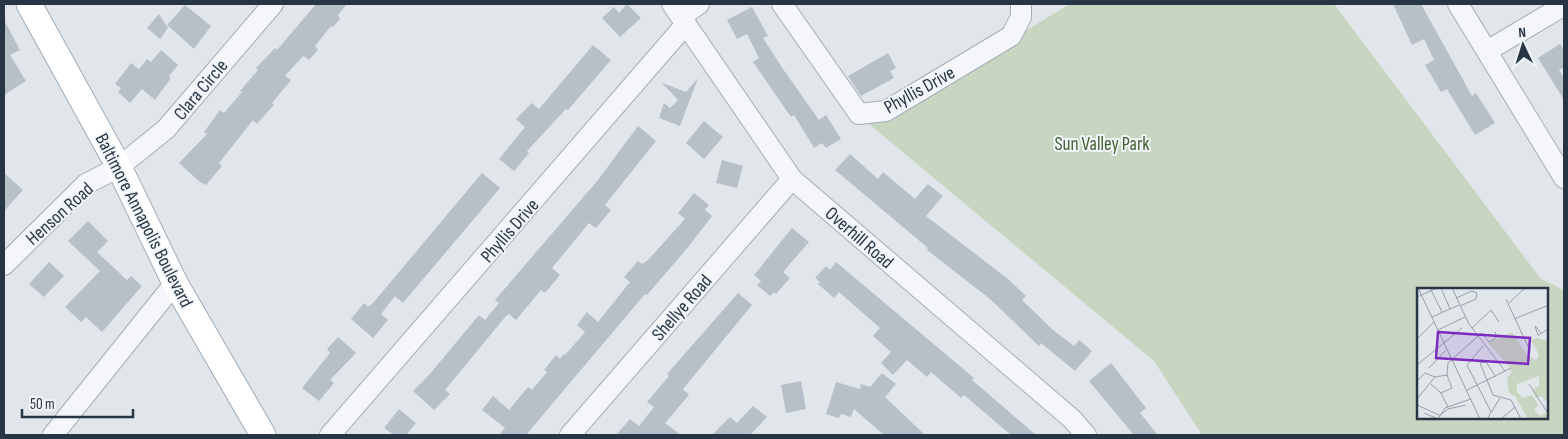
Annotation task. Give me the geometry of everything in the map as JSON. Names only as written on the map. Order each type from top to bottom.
[{"type":"main road","name":"Baltimore Annapolis Boulevard","points":[[29,4],[119,167],[175,283],[263,435]]},
{"type":"street","name":"Clara Circle","points":[[119,167],[166,129],[272,4]]},
{"type":"street","name":"Phyllis Drive","points":[[330,435],[680,15],[699,4]]},
{"type":"street","name":"Phyllis Drive","points":[[782,4],[859,114],[886,110],[1011,36],[1021,17],[1021,4]]},
{"type":"street","points":[[1458,4],[1564,178]]},
{"type":"street","points":[[1487,51],[1564,6]]},
{"type":"street","name":"Overhill Road","points":[[680,15],[792,178],[1072,419],[1086,435]]},
{"type":"street","name":"Henson Road","points":[[4,265],[86,184],[119,167]]},
{"type":"street","name":"Shellye Road","points":[[570,435],[792,178]]},
{"type":"street","points":[[53,435],[175,283]]},
{"type":"green space","name":"Sun Valley Park","points":[[1070,4],[1334,4],[1541,279],[1564,290],[1564,435],[1202,435],[1154,361],[869,124]]},
{"type":"building","points":[[316,4],[347,4],[338,15],[340,19],[333,27],[331,26],[315,46],[318,50],[309,60],[303,56],[285,76],[291,80],[272,103],[274,105],[257,124],[253,120],[219,163],[222,166],[206,185],[200,182],[179,163],[207,134],[204,132],[220,110],[224,113],[242,92],[240,91],[258,70],[256,68],[275,48],[277,50]]},
{"type":"building","points":[[627,4],[641,18],[620,37],[602,18],[614,7],[619,13]]},
{"type":"building","points":[[1393,4],[1421,4],[1472,96],[1476,93],[1495,123],[1475,135],[1447,89],[1441,92],[1425,65],[1434,60],[1424,39],[1412,45]]},
{"type":"building","points":[[185,5],[211,26],[194,49],[167,25]]},
{"type":"building","points":[[752,7],[768,36],[763,38],[783,69],[819,120],[826,115],[841,139],[826,148],[822,143],[814,148],[794,115],[791,117],[753,62],[759,58],[747,34],[737,39],[727,20]]},
{"type":"building","points":[[159,14],[168,28],[160,39],[147,28]]},
{"type":"building","points":[[4,20],[20,50],[10,55],[26,81],[4,95]]},
{"type":"building","points":[[1560,44],[1564,50],[1564,67],[1559,70],[1564,78],[1564,100],[1538,58]]},
{"type":"building","points":[[593,45],[611,60],[568,110],[566,109],[527,151],[529,153],[514,171],[499,159],[525,127],[516,119],[532,103],[539,109]]},
{"type":"building","points":[[161,50],[178,65],[169,76],[171,78],[155,100],[142,89],[130,103],[118,92],[121,88],[115,84],[131,63],[139,69],[147,59],[151,62]]},
{"type":"building","points":[[888,53],[896,68],[890,71],[894,78],[861,96],[848,76]]},
{"type":"building","points":[[698,78],[680,126],[659,118],[664,103],[670,108],[678,100],[662,83],[686,92]]},
{"type":"building","points":[[704,121],[723,137],[704,159],[686,143]]},
{"type":"building","points":[[638,126],[656,141],[605,205],[611,210],[596,228],[589,223],[552,268],[560,275],[545,293],[541,290],[516,320],[509,314],[506,316],[445,390],[450,394],[434,410],[413,391],[429,375],[479,315],[485,320],[499,303],[495,300],[598,180]]},
{"type":"building","points":[[850,154],[878,179],[883,172],[915,199],[928,184],[943,196],[926,216],[1008,279],[1026,296],[1022,300],[1053,330],[1074,346],[1079,340],[1092,351],[1075,371],[1041,343],[1039,346],[990,299],[927,250],[928,248],[835,170]]},
{"type":"building","points":[[722,160],[743,166],[737,188],[716,183]]},
{"type":"building","points":[[4,173],[23,190],[4,211]]},
{"type":"building","points":[[482,173],[500,188],[403,303],[395,296],[381,314],[388,320],[373,338],[351,319],[364,303],[368,307],[373,303]]},
{"type":"building","points":[[694,193],[709,205],[705,210],[712,216],[689,246],[647,295],[645,294],[526,435],[499,435],[505,428],[482,410],[493,396],[509,410],[528,387],[532,390],[547,372],[544,370],[556,355],[560,359],[585,332],[577,325],[587,312],[598,322],[630,282],[624,277],[638,261],[642,264],[647,261],[685,219],[678,213]]},
{"type":"building","points":[[88,221],[108,241],[97,252],[127,280],[131,276],[142,286],[102,332],[86,317],[81,322],[65,307],[100,271],[68,241]]},
{"type":"building","points":[[792,228],[809,242],[783,272],[790,278],[776,294],[774,292],[770,296],[757,285],[761,281],[754,275]]},
{"type":"building","points":[[49,262],[64,276],[44,297],[29,284]]},
{"type":"building","points":[[836,262],[974,378],[972,380],[1036,435],[1011,435],[964,395],[961,398],[931,372],[927,377],[907,360],[893,375],[881,363],[891,352],[873,336],[880,328],[839,292],[834,298],[818,284],[820,282],[815,278],[826,266],[830,270]]},
{"type":"building","points":[[738,293],[752,305],[683,389],[689,395],[665,423],[681,435],[616,435],[630,419],[639,426],[654,407],[647,402],[669,376],[667,374]]},
{"type":"building","points":[[338,337],[356,353],[330,380],[334,383],[319,401],[302,388],[330,353],[327,349]]},
{"type":"building","points":[[1111,363],[1146,408],[1140,413],[1158,435],[1134,435],[1089,381]]},
{"type":"building","points":[[882,373],[896,384],[885,397],[925,435],[884,435],[854,409],[851,417],[841,414],[839,418],[826,414],[836,382],[860,389],[861,384],[870,387]]},
{"type":"building","points":[[801,381],[806,409],[786,413],[781,385]]},
{"type":"building","points":[[753,406],[767,417],[750,435],[712,435],[730,417],[737,423]]},
{"type":"building","points":[[399,409],[416,423],[406,435],[394,435],[384,428]]}]
